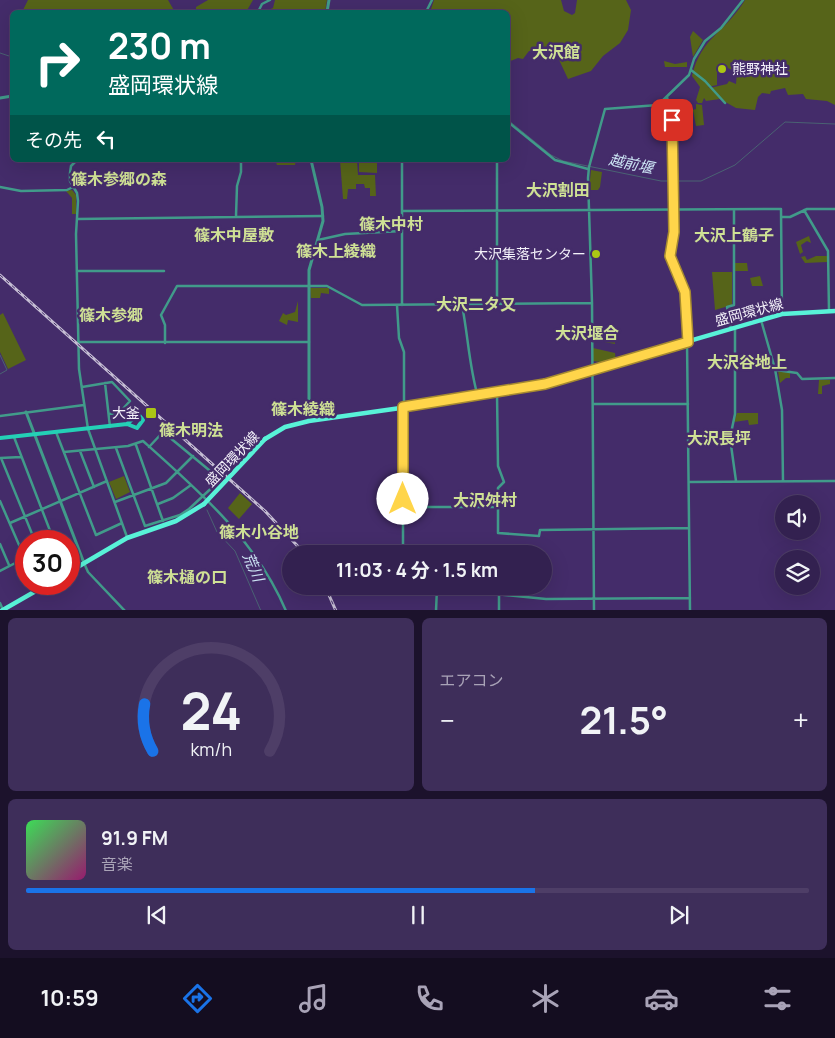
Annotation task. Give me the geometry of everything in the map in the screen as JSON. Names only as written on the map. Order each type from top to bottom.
[{"type":"main road","name":"盛岡環状線","points":[[80,565],[128,538],[176,521],[204,504],[265,440],[284,427],[309,421],[545,384],[782,314],[835,311]]},
{"type":"main road","points":[[0,438],[128,424]]},
{"type":"main road","points":[[2,610],[29,595]]},
{"type":"street","points":[[259,10],[262,4],[270,0]]},
{"type":"street","points":[[594,610],[589,167],[605,109],[658,105],[691,70],[694,59],[705,41],[721,28],[743,0]]},
{"type":"street","points":[[691,70],[705,81],[725,103]]},
{"type":"street","points":[[667,97],[672,120],[672,211],[674,232],[670,256],[685,292],[688,342],[690,610]]},
{"type":"street","points":[[510,125],[555,160],[589,167]]},
{"type":"street","points":[[76,162],[70,170],[73,187],[78,196],[78,360],[84,405],[88,429],[128,538]]},
{"type":"street","points":[[236,216],[237,186],[241,176],[241,162]]},
{"type":"street","points":[[309,421],[309,270],[323,216],[311,162]]},
{"type":"street","points":[[402,162],[402,305]]},
{"type":"street","points":[[497,162],[497,304]]},
{"type":"street","points":[[0,187],[21,191],[67,190],[73,187]]},
{"type":"street","points":[[781,217],[790,217],[804,210],[835,209]]},
{"type":"street","points":[[734,210],[734,305],[726,310],[733,328],[735,414],[730,438],[736,482]]},
{"type":"street","points":[[402,211],[781,210],[782,314]]},
{"type":"street","points":[[804,210],[828,251],[829,311]]},
{"type":"street","points":[[78,219],[323,216]]},
{"type":"street","points":[[318,240],[345,234],[402,231]]},
{"type":"street","points":[[78,271],[164,271]]},
{"type":"street","points":[[165,343],[165,325],[161,315],[177,286],[332,287],[359,305],[592,303]]},
{"type":"street","points":[[397,305],[399,338],[404,352],[404,545]]},
{"type":"street","points":[[462,305],[468,331],[468,346],[473,380],[478,396]]},
{"type":"street","points":[[761,320],[776,370],[782,410],[783,481]]},
{"type":"street","points":[[79,342],[309,342]]},
{"type":"street","points":[[776,370],[797,373],[802,380],[835,378]]},
{"type":"street","points":[[82,386],[105,383],[113,384],[130,401],[119,413],[109,414]]},
{"type":"street","points":[[105,383],[110,427]]},
{"type":"street","points":[[497,393],[498,466],[504,482],[498,488],[498,533],[539,536],[540,530],[689,528]]},
{"type":"street","points":[[593,404],[688,404]]},
{"type":"street","points":[[0,416],[84,405]]},
{"type":"street","points":[[26,412],[33,435],[88,572],[125,610]]},
{"type":"street","points":[[56,432],[96,535],[122,523]]},
{"type":"street","points":[[116,448],[145,526],[189,510],[219,481],[193,456],[163,432],[149,446]]},
{"type":"street","points":[[14,437],[49,530]]},
{"type":"street","points":[[64,452],[116,448],[136,445],[143,441],[203,496],[255,553],[278,590],[286,610]]},
{"type":"street","points":[[136,445],[163,521]]},
{"type":"street","points":[[80,451],[94,487]]},
{"type":"street","points":[[21,456],[1,458],[31,530]]},
{"type":"street","points":[[115,502],[166,483],[193,456]]},
{"type":"street","points":[[10,523],[107,481]]},
{"type":"street","points":[[689,482],[835,481]]},
{"type":"street","points":[[157,504],[173,498],[191,485]]},
{"type":"street","points":[[0,501],[15,534]]},
{"type":"street","points":[[403,506],[498,507]]},
{"type":"street","points":[[0,546],[9,565]]},
{"type":"street","points":[[0,572],[15,563]]},
{"type":"street","points":[[436,610],[437,595]]},
{"type":"street","points":[[499,595],[499,610]]},
{"type":"street","points":[[508,595],[546,599],[690,598]]},
{"type":"street","points":[[0,602],[2,610]]},
{"type":"green space","points":[[28,0],[168,0],[174,10],[23,10]]},
{"type":"green space","points":[[208,0],[253,0],[247,10],[196,10],[196,7]]},
{"type":"green space","points":[[275,0],[327,0],[325,10],[268,10],[273,8]]},
{"type":"green space","points":[[434,0],[561,0],[564,11],[572,15],[575,13],[577,0],[626,0],[631,10],[628,30],[620,43],[603,56],[591,71],[568,79],[553,47],[546,50],[529,51],[523,59],[518,58],[510,61],[510,10],[431,10]]},
{"type":"green space","points":[[745,0],[835,0],[835,105],[827,101],[806,99],[803,94],[788,95],[785,88],[771,91],[770,94],[762,93],[758,97],[755,110],[736,108],[720,99],[706,101],[704,98],[702,103],[698,103],[696,100],[700,87],[692,76],[696,63],[708,43],[738,11]],"holes":[[[721,65],[737,72],[736,84],[729,81],[727,84],[708,87],[717,85],[717,70]]]},
{"type":"green space","points":[[693,31],[703,40],[693,57],[690,37]]},
{"type":"green space","points":[[664,61],[675,64],[687,62],[687,67],[665,67]]},
{"type":"green space","points":[[696,104],[702,105],[704,125],[696,126],[693,110],[696,109]]},
{"type":"green space","points":[[276,162],[296,162],[295,165],[277,165]]},
{"type":"green space","points":[[340,162],[357,162],[358,175],[375,175],[376,196],[370,196],[370,188],[365,188],[364,184],[356,184],[356,189],[348,189],[347,199],[343,199]]},
{"type":"green space","points":[[359,162],[377,162],[377,173],[359,172]]},
{"type":"green space","points":[[591,170],[602,172],[598,190],[589,190]]},
{"type":"green space","points":[[72,190],[76,195],[76,214],[72,214],[72,198],[66,191]]},
{"type":"green space","points":[[809,236],[811,243],[807,241],[801,245],[803,252],[800,254],[796,242]]},
{"type":"green space","points":[[805,256],[807,260],[816,256],[827,256],[827,262],[805,263],[801,257]]},
{"type":"green space","points":[[735,263],[747,263],[748,271],[735,271]]},
{"type":"green space","points":[[712,272],[732,272],[732,305],[715,310]]},
{"type":"green space","points":[[760,276],[763,286],[752,286],[750,278]]},
{"type":"green space","points":[[310,288],[329,288],[329,294],[321,293],[320,298],[311,298]]},
{"type":"green space","points":[[298,301],[298,322],[288,320],[287,325],[279,321],[283,313],[286,315],[295,312]]},
{"type":"green space","points":[[3,313],[26,360],[8,369],[0,352],[0,315]]},
{"type":"green space","points":[[593,336],[615,336],[615,344],[594,340]]},
{"type":"green space","points":[[593,348],[615,353],[616,361],[607,363],[593,361]]},
{"type":"green space","points":[[778,371],[790,373],[790,378],[786,378],[780,383]]},
{"type":"green space","points":[[819,380],[830,380],[830,384],[822,386],[822,394],[818,394]]},
{"type":"green space","points":[[737,413],[758,413],[758,424],[749,425],[748,420],[734,422]]},
{"type":"green space","points":[[124,476],[130,492],[116,499],[109,482]]},
{"type":"green space","points":[[240,493],[252,504],[239,519],[228,508]]},
{"type":"waterway","name":"越前堰","points":[[0,53],[10,56]]},
{"type":"waterway","name":"越前堰","points":[[510,122],[551,155],[563,161],[661,181],[701,181],[735,165],[785,122],[835,124]]},
{"type":"waterway","points":[[0,355],[7,370],[0,374]]},
{"type":"waterway","name":"荒川","points":[[207,510],[217,532],[235,551],[261,610]]},
{"type":"railway","points":[[0,275],[265,511],[297,545]]},
{"type":"railway","points":[[329,595],[336,610]]},
{"type":"place","name":"熊野神社","points":[[722,69]]},
{"type":"place","name":"大沢集落センター","points":[[596,254]]},
{"type":"place","name":"大釜","points":[[151,413]]},
{"type":"district","name":"大沢館","points":[[556,52]]},
{"type":"district","name":"篠木参郷の森","points":[[119,179]]},
{"type":"district","name":"大沢割田","points":[[558,190]]},
{"type":"district","name":"篠木中村","points":[[391,224]]},
{"type":"district","name":"篠木中屋敷","points":[[234,235]]},
{"type":"district","name":"大沢上鶴子","points":[[734,235]]},
{"type":"district","name":"篠木上綾織","points":[[336,251]]},
{"type":"district","name":"大沢二タ又","points":[[476,304]]},
{"type":"district","name":"篠木参郷","points":[[111,315]]},
{"type":"district","name":"大沢堰合","points":[[587,333]]},
{"type":"district","name":"大沢谷地上","points":[[747,362]]},
{"type":"district","name":"篠木綾織","points":[[303,409]]},
{"type":"district","name":"篠木明法","points":[[191,430]]},
{"type":"district","name":"大沢長坪","points":[[719,438]]},
{"type":"district","name":"大沢舛村","points":[[485,500]]},
{"type":"district","name":"篠木小谷地","points":[[259,532]]},
{"type":"district","name":"篠木樋の口","points":[[187,577]]},
{"type":"route","points":[[403,499],[403,407],[545,384],[688,342],[685,292],[680,276],[670,256],[674,232],[672,120]]}]
